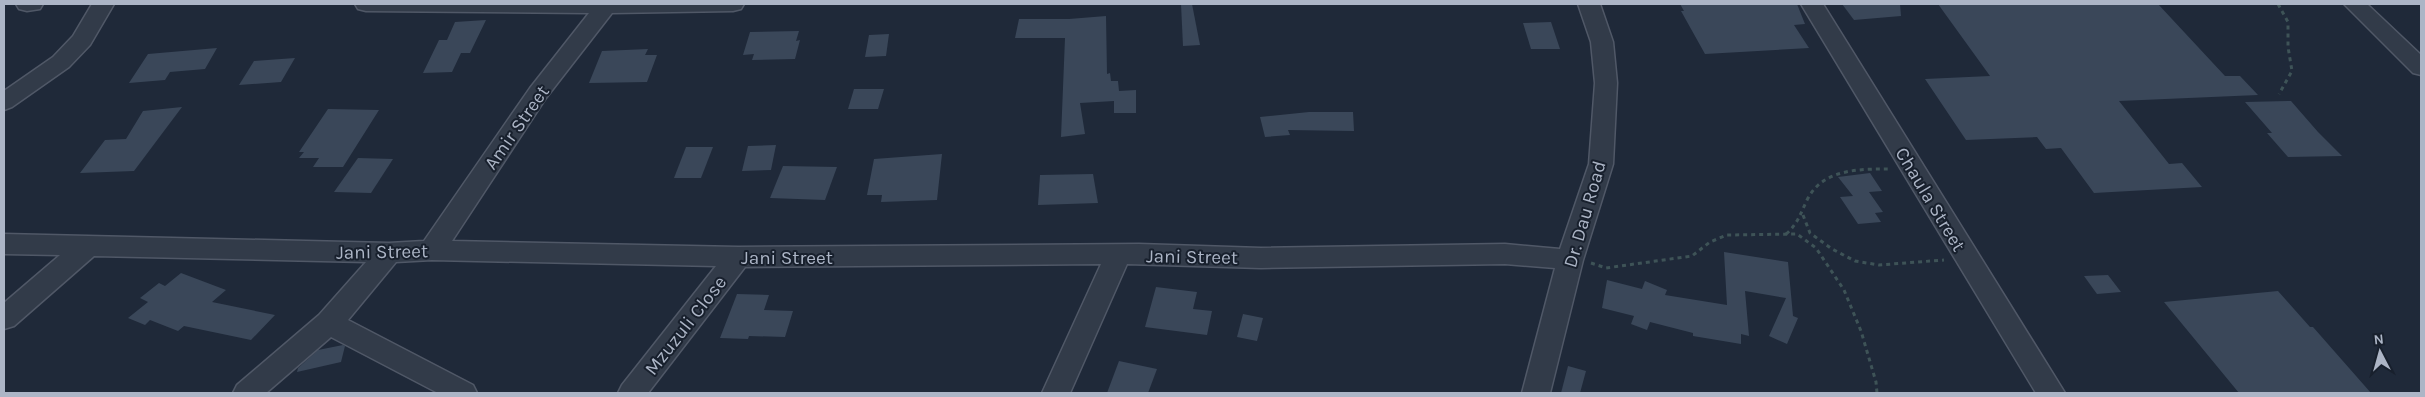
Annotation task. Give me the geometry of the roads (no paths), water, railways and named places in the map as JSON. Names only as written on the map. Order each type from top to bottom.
[{"type":"street","points":[[4,102],[61,62],[82,40],[103,4]]},
{"type":"street","points":[[366,4],[733,4]]},
{"type":"street","name":"Dr. Dau Road","points":[[1536,393],[1571,258],[1601,164],[1606,84],[1602,42],[1589,4]]},
{"type":"street","name":"Chaula Street","points":[[1812,4],[2051,393]]},
{"type":"street","points":[[2355,4],[2421,68]]},
{"type":"street","name":"Amir Street","points":[[432,250],[538,93],[606,5]]},
{"type":"street","name":"Jani Street","points":[[4,244],[389,253],[432,250],[738,257],[1118,255],[1262,258],[1505,254],[1571,258]]},
{"type":"street","points":[[4,318],[88,246]]},
{"type":"street","points":[[248,393],[329,323],[389,253]]},
{"type":"street","points":[[1056,393],[1118,255]]},
{"type":"street","name":"Mzuzuli Close","points":[[632,393],[738,257]]},
{"type":"street","points":[[329,323],[462,393]]}]
